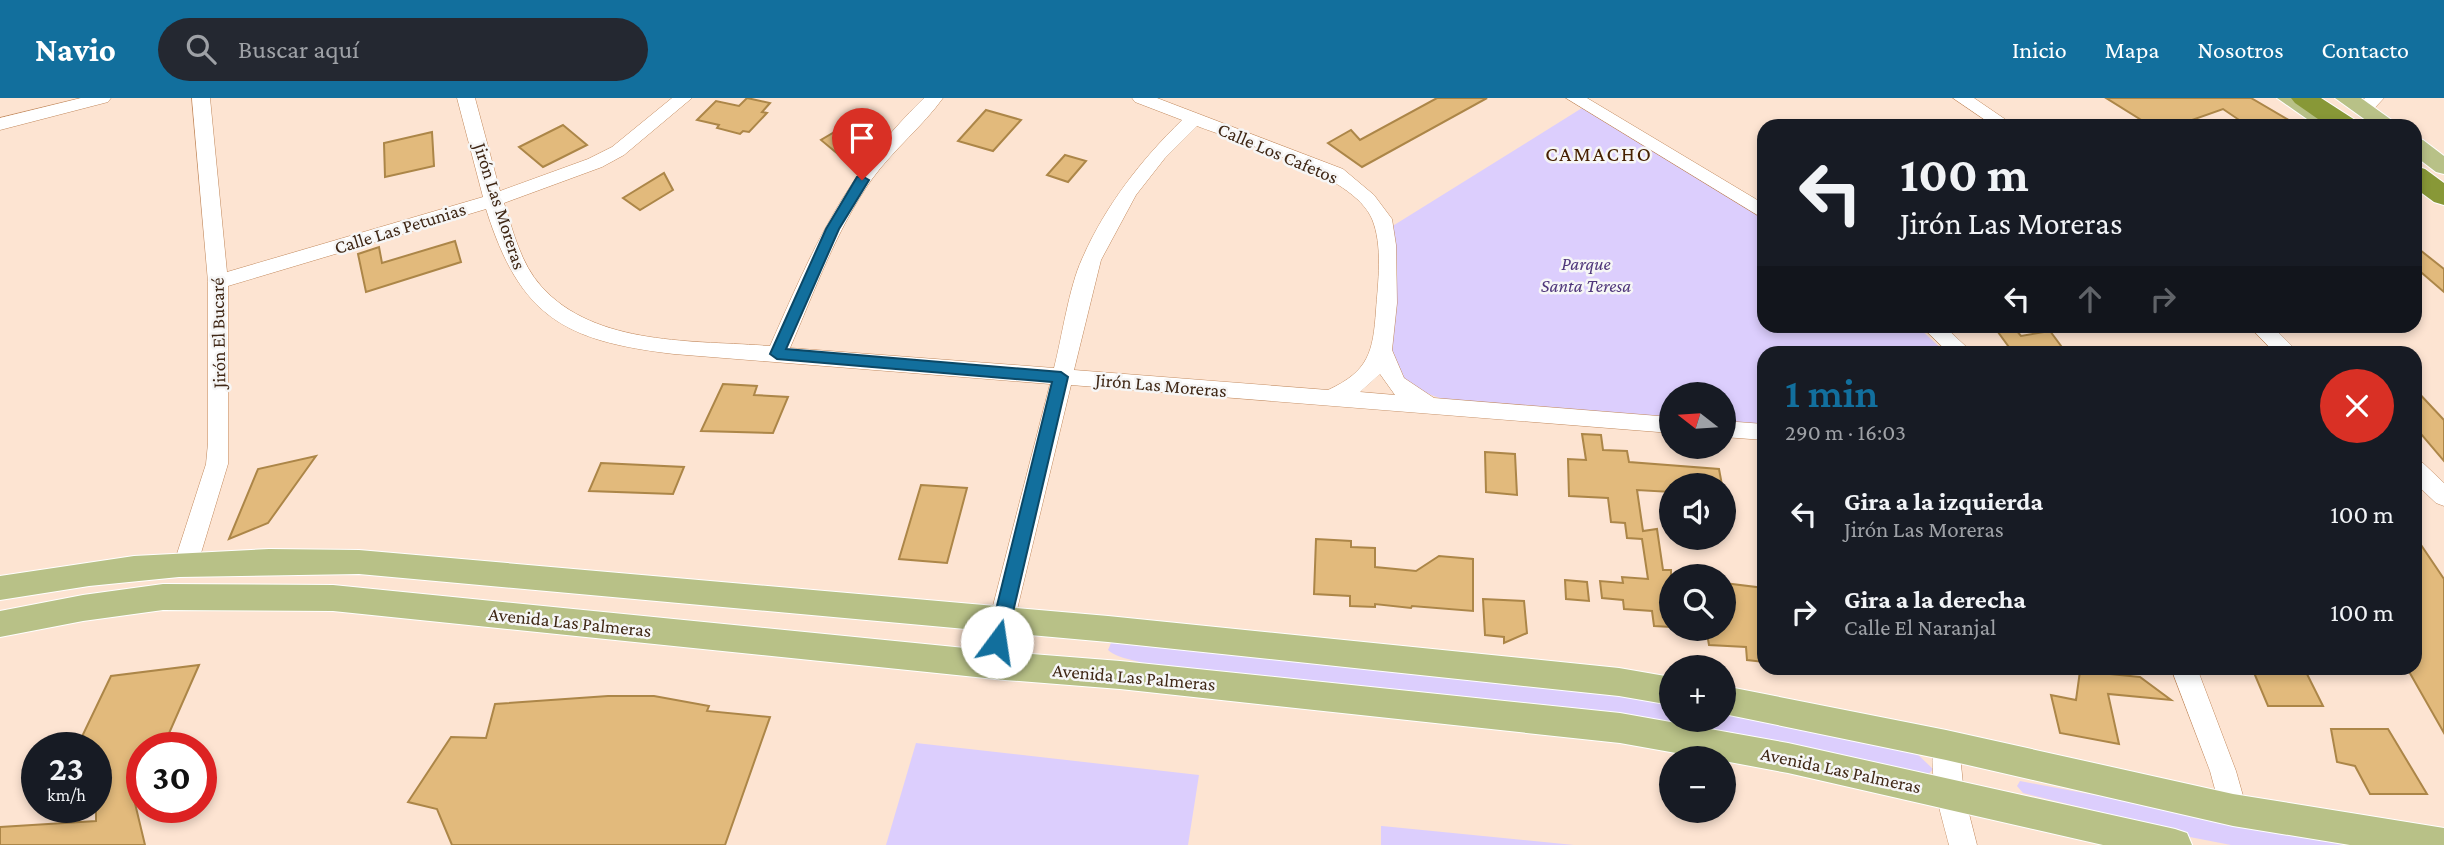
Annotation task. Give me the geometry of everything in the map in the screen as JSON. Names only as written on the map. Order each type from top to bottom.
[{"type":"highway","points":[[2304,98],[2360,111]]},
{"type":"highway","points":[[2326,98],[2360,111]]},
{"type":"highway","points":[[2422,163],[2444,179]]},
{"type":"highway","points":[[2422,180],[2444,196]]},
{"type":"main road","points":[[2288,98],[2321,119]]},
{"type":"main road","points":[[2422,150],[2444,167]]},
{"type":"main road","points":[[2422,188],[2444,205]]},
{"type":"main road","points":[[0,588],[66,576],[186,563],[269,560],[359,562],[1108,629],[1619,682],[1659,689]]},
{"type":"main road","name":"Avenida Las Palmeras","points":[[0,624],[83,608],[163,597],[333,598],[1120,675],[1620,728],[1788,758],[2175,845]]},
{"type":"main road","points":[[919,657],[930,650],[937,640],[939,629],[926,612]]},
{"type":"main road","points":[[1108,629],[1101,639],[1099,649],[1102,660],[1109,669],[1120,675]]},
{"type":"main road","points":[[1736,702],[1946,745],[2233,810],[2444,844]]},
{"type":"main road","points":[[2024,764],[2014,769],[2009,778],[2014,796],[2030,812]]},
{"type":"street","points":[[0,124],[102,98]]},
{"type":"street","name":"Jirón El Bucaré","points":[[186,563],[217,464],[219,443],[218,282],[201,98]]},
{"type":"street","name":"Jirón Las Moreras","points":[[466,98],[494,200],[524,280],[544,302],[561,314],[603,333],[637,341],[777,354],[1659,424]]},
{"type":"street","name":"Calle Las Petunias","points":[[218,282],[494,200],[595,163],[618,151],[683,98]]},
{"type":"street","points":[[777,354],[824,246],[846,204],[881,154],[934,98]]},
{"type":"street","name":"Calle Los Cafetos","points":[[1141,98],[1193,108],[1336,173],[1363,194],[1381,218],[1386,231],[1388,265],[1382,351],[1387,374],[1408,395],[1438,408]]},
{"type":"street","points":[[1575,98],[1757,209]]},
{"type":"street","points":[[1962,98],[1995,119]]},
{"type":"street","points":[[991,664],[1091,260],[1128,192],[1193,108]]},
{"type":"street","points":[[1939,333],[1955,346]]},
{"type":"street","points":[[2267,333],[2281,346]]},
{"type":"street","points":[[1328,398],[1352,388],[1370,373],[1382,351]]},
{"type":"street","points":[[1736,430],[1757,431]]},
{"type":"street","points":[[2422,477],[2444,497]]},
{"type":"street","points":[[2187,675],[2223,771],[2233,810]]},
{"type":"street","points":[[1946,745],[1950,794],[1963,845]]},
{"type":"green space","name":"Parque Santa Teresa","points":[[1582,108],[1757,214],[1757,333],[1925,333],[1938,346],[1757,346],[1757,427],[1736,426],[1736,382],[1659,382],[1659,420],[1458,404],[1424,392],[1396,372],[1389,345],[1391,227]]},
{"type":"green space","points":[[1120,640],[1626,693],[1659,700],[1659,723],[1561,707],[1152,667],[1118,656],[1108,650],[1111,643]]},
{"type":"green space","points":[[1736,714],[1914,751],[1933,769],[1927,776],[1715,732],[1736,732]]},
{"type":"green space","points":[[916,743],[1199,775],[1188,845],[886,845]]},
{"type":"green space","points":[[2020,781],[2179,811],[2393,845],[2231,845],[2107,821],[2088,809],[2023,793],[2017,786]]},
{"type":"green space","points":[[1382,826],[1574,845],[1381,845]]},
{"type":"building","points":[[747,98],[770,103],[762,112],[767,113],[749,132],[743,131],[740,134],[697,120],[716,101],[739,106]]},
{"type":"building","points":[[1437,98],[1487,98],[1362,167],[1328,143],[1351,130],[1360,140]]},
{"type":"building","points":[[2106,98],[2251,98],[2287,119],[2238,119],[2223,109],[2195,119],[2140,119]]},
{"type":"building","points":[[986,110],[1021,120],[993,151],[958,141]]},
{"type":"building","points":[[563,125],[587,145],[543,167],[519,147]]},
{"type":"building","points":[[836,131],[855,139],[839,155],[821,140]]},
{"type":"building","points":[[432,132],[434,166],[385,177],[384,143]]},
{"type":"building","points":[[1065,155],[1086,161],[1068,182],[1047,175]]},
{"type":"building","points":[[664,173],[673,190],[640,210],[623,198]]},
{"type":"building","points":[[455,241],[461,262],[366,292],[358,254],[379,247],[382,263]]},
{"type":"building","points":[[2422,252],[2444,269],[2444,292],[2422,273]]},
{"type":"building","points":[[1999,333],[2018,333],[2021,336],[2051,333],[2061,346],[2008,346]]},
{"type":"building","points":[[723,384],[757,386],[754,395],[788,397],[773,433],[701,431]]},
{"type":"building","points":[[2422,396],[2444,420],[2444,461],[2422,435]]},
{"type":"building","points":[[1582,434],[1601,435],[1603,450],[1627,451],[1629,462],[1719,469],[1720,473],[1659,473],[1659,491],[1637,490],[1643,531],[1657,529],[1662,564],[1659,564],[1659,626],[1654,626],[1652,611],[1624,609],[1623,600],[1602,598],[1600,581],[1623,583],[1622,577],[1648,579],[1642,539],[1627,538],[1625,523],[1611,522],[1608,498],[1569,496],[1568,459],[1586,460]]},
{"type":"building","points":[[1485,452],[1515,454],[1517,495],[1486,492]]},
{"type":"building","points":[[316,456],[268,523],[229,539],[258,469]]},
{"type":"building","points":[[601,463],[684,467],[673,494],[589,491]]},
{"type":"building","points":[[921,485],[967,488],[947,563],[899,559]]},
{"type":"building","points":[[1316,539],[1351,541],[1351,547],[1375,548],[1375,567],[1416,571],[1439,556],[1473,559],[1473,611],[1375,604],[1375,607],[1350,606],[1350,596],[1314,594]]},
{"type":"building","points":[[2422,546],[2444,579],[2444,733],[2411,675],[2422,675]]},
{"type":"building","points":[[1565,580],[1587,582],[1589,601],[1566,599]]},
{"type":"building","points":[[1736,584],[1757,587],[1757,661],[1747,660],[1746,647],[1709,645],[1708,641],[1736,641]]},
{"type":"building","points":[[1483,599],[1524,601],[1527,633],[1504,643],[1504,637],[1485,635]]},
{"type":"building","points":[[199,665],[170,732],[126,732],[126,823],[140,823],[145,845],[0,845],[0,827],[112,823],[112,732],[84,732],[111,676]]},
{"type":"building","points":[[2079,675],[2120,675],[2140,677],[2171,700],[2108,694],[2119,744],[2060,733],[2051,695],[2076,700]]},
{"type":"building","points":[[2255,675],[2308,675],[2323,706],[2268,706]]},
{"type":"building","points":[[608,696],[654,696],[709,706],[707,711],[770,717],[725,845],[452,845],[437,809],[408,802],[451,737],[486,738],[495,704]]},
{"type":"building","points":[[2331,729],[2388,729],[2427,794],[2370,794],[2355,766],[2337,762]]},
{"type":"district","name":"CAMACHO","points":[[1599,154]]},
{"type":"route","points":[[862,180],[832,229],[777,354],[1061,377],[997,642]]}]
